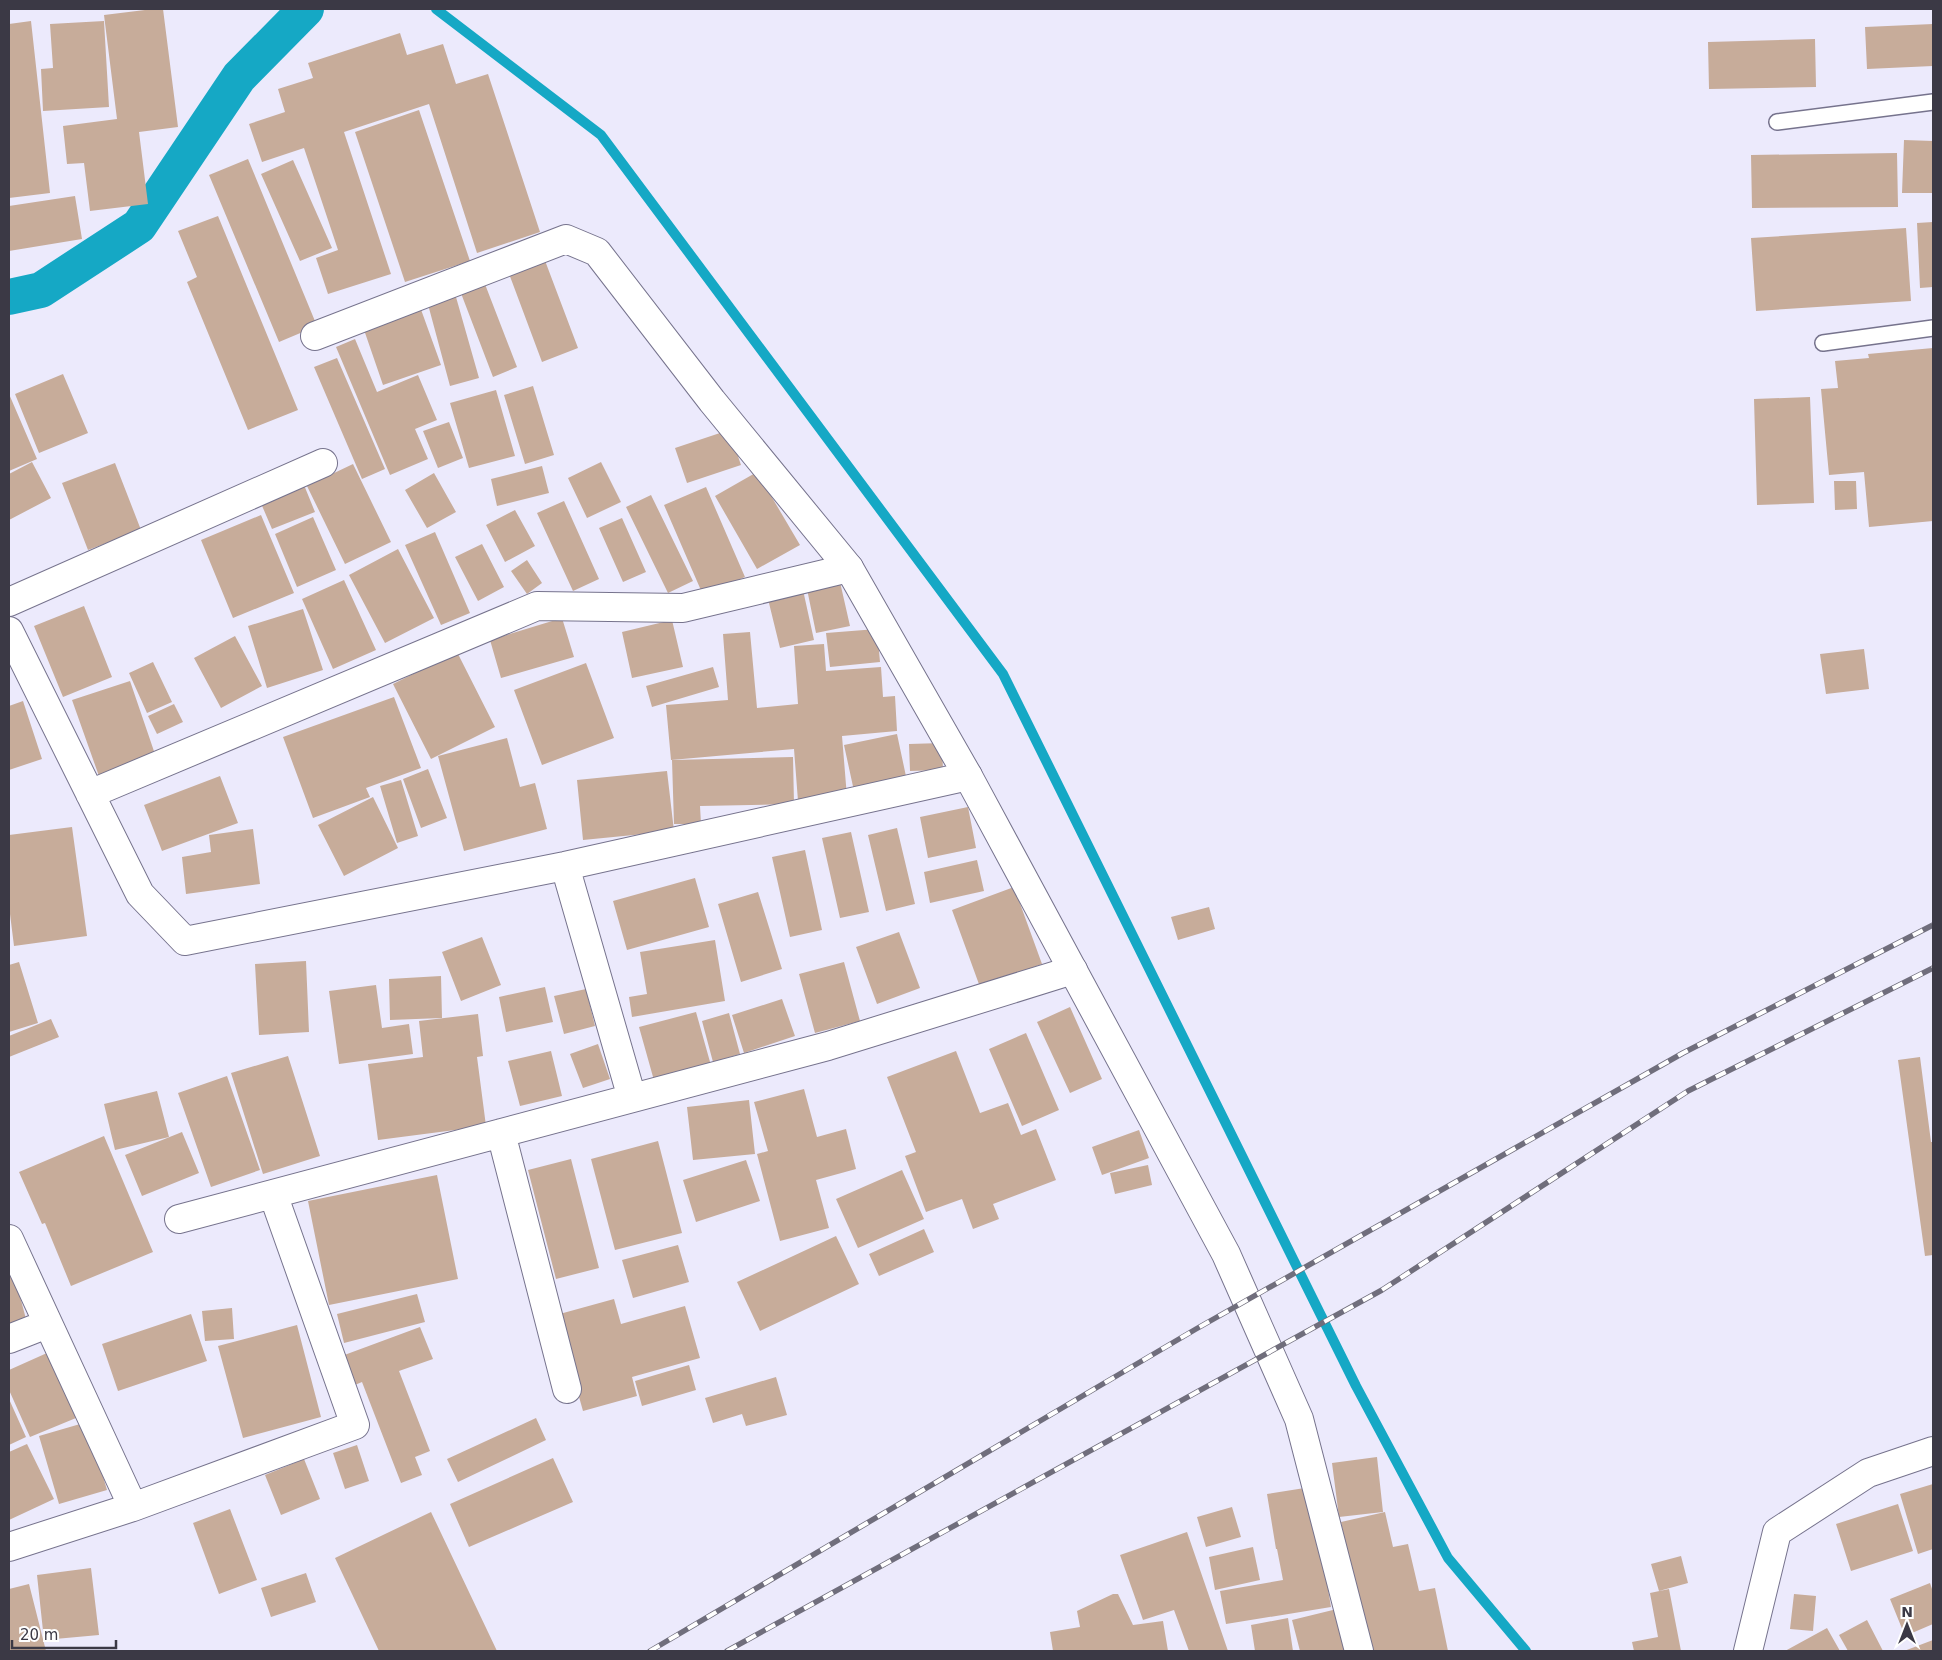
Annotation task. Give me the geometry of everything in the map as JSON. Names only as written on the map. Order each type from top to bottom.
[{"type":"street","points":[[315,336],[566,239],[597,252],[712,402],[849,568],[968,776],[1226,1254],[1298,1419],[1359,1651]]},
{"type":"street","points":[[9,602],[323,463]]},
{"type":"street","points":[[90,794],[537,606],[683,608],[849,568]]},
{"type":"street","points":[[9,631],[140,894],[185,941],[565,866],[968,776]]},
{"type":"street","points":[[565,866],[632,1098]]},
{"type":"street","points":[[179,1219],[828,1046],[1073,970]]},
{"type":"street","points":[[501,1133],[567,1389]]},
{"type":"street","points":[[9,1547],[133,1506],[355,1425],[273,1194]]},
{"type":"street","points":[[9,1239],[133,1506]]},
{"type":"street","points":[[9,1339],[47,1324]]},
{"type":"street","points":[[1748,1651],[1776,1532],[1868,1473],[1933,1451]]},
{"type":"lane","points":[[1777,122],[1933,102]]},
{"type":"lane","points":[[1823,343],[1933,328]]},
{"type":"building","points":[[163,9],[178,127],[139,132],[148,204],[90,211],[84,163],[67,164],[63,126],[117,119],[104,15]]},
{"type":"building","points":[[31,21],[50,193],[9,198],[9,24]]},
{"type":"building","points":[[104,21],[109,107],[43,111],[41,69],[53,68],[50,24]]},
{"type":"building","points":[[1933,24],[1933,66],[1867,69],[1865,27]]},
{"type":"building","points":[[400,33],[407,55],[443,44],[456,84],[488,74],[540,232],[477,253],[429,104],[344,132],[391,274],[328,294],[316,258],[338,250],[304,148],[262,162],[249,124],[285,112],[278,89],[313,78],[308,63]]},
{"type":"building","points":[[1815,39],[1816,87],[1709,89],[1708,42]]},
{"type":"building","points":[[419,110],[470,261],[405,282],[355,132]]},
{"type":"building","points":[[1904,140],[1933,141],[1933,193],[1902,193]]},
{"type":"building","points":[[1897,153],[1898,207],[1752,208],[1751,155]]},
{"type":"building","points":[[248,159],[317,326],[279,342],[209,175]]},
{"type":"building","points":[[293,160],[332,248],[300,261],[261,174]]},
{"type":"building","points":[[75,196],[82,239],[9,251],[9,206]]},
{"type":"building","points":[[218,216],[298,410],[248,430],[187,282],[197,277],[178,231]]},
{"type":"building","points":[[1933,222],[1933,287],[1920,288],[1917,223]]},
{"type":"building","points":[[1906,228],[1911,301],[1756,311],[1751,238]]},
{"type":"building","points":[[544,258],[578,348],[542,362],[508,271]]},
{"type":"building","points":[[483,279],[517,367],[493,377],[459,288]]},
{"type":"building","points":[[454,290],[479,378],[450,386],[426,297]]},
{"type":"building","points":[[419,304],[441,365],[383,385],[362,324]]},
{"type":"building","points":[[355,339],[377,392],[418,375],[437,420],[415,429],[428,459],[390,475],[336,347]]},
{"type":"building","points":[[1933,348],[1933,521],[1869,527],[1864,472],[1829,475],[1821,389],[1838,388],[1835,361],[1869,358],[1868,354]]},
{"type":"building","points":[[337,358],[385,469],[362,479],[314,367]]},
{"type":"building","points":[[63,374],[88,433],[39,453],[15,394]]},
{"type":"building","points":[[533,386],[554,455],[525,464],[504,395]]},
{"type":"building","points":[[496,390],[515,456],[469,468],[450,403]]},
{"type":"building","points":[[9,394],[37,459],[9,471]]},
{"type":"building","points":[[1810,397],[1814,503],[1757,505],[1754,399]]},
{"type":"building","points":[[449,422],[463,458],[438,468],[423,431]]},
{"type":"building","points":[[729,430],[741,465],[687,483],[675,448]]},
{"type":"building","points":[[32,462],[51,498],[9,520],[9,474]]},
{"type":"building","points":[[601,462],[621,502],[587,518],[568,478]]},
{"type":"building","points":[[115,463],[141,530],[88,550],[62,483]]},
{"type":"building","points":[[353,464],[391,542],[345,564],[307,486]]},
{"type":"building","points":[[542,466],[549,493],[497,506],[491,479]]},
{"type":"building","points":[[757,472],[800,545],[757,569],[715,496]]},
{"type":"building","points":[[434,473],[456,512],[427,528],[405,490]]},
{"type":"building","points":[[1834,481],[1856,481],[1857,509],[1835,510]]},
{"type":"building","points":[[304,485],[315,512],[272,529],[260,501]]},
{"type":"building","points":[[706,487],[745,577],[703,595],[664,505]]},
{"type":"building","points":[[651,495],[693,581],[668,593],[626,507]]},
{"type":"building","points":[[564,501],[599,579],[573,591],[537,513]]},
{"type":"building","points":[[515,510],[535,546],[505,562],[486,525]]},
{"type":"building","points":[[261,515],[294,593],[233,618],[201,540]]},
{"type":"building","points":[[313,517],[336,570],[297,587],[275,534]]},
{"type":"building","points":[[622,518],[646,572],[623,582],[599,528]]},
{"type":"building","points":[[435,532],[470,613],[441,625],[405,545]]},
{"type":"building","points":[[482,544],[504,587],[478,601],[455,557]]},
{"type":"building","points":[[398,549],[434,618],[385,643],[349,575]]},
{"type":"building","points":[[527,560],[542,583],[527,594],[511,571]]},
{"type":"building","points":[[344,580],[376,650],[333,669],[302,599]]},
{"type":"building","points":[[840,582],[850,626],[816,633],[807,589]]},
{"type":"building","points":[[803,590],[814,640],[780,648],[768,599]]},
{"type":"building","points":[[84,606],[112,677],[63,697],[34,626]]},
{"type":"building","points":[[303,609],[323,670],[267,688],[248,626]]},
{"type":"building","points":[[562,618],[574,657],[501,678],[490,640]]},
{"type":"building","points":[[672,620],[683,667],[632,678],[622,632]]},
{"type":"building","points":[[877,629],[880,662],[830,667],[826,633]]},
{"type":"building","points":[[750,632],[757,708],[798,704],[794,646],[824,644],[826,671],[881,667],[883,697],[895,696],[897,731],[842,736],[847,797],[798,801],[794,749],[671,760],[666,705],[728,700],[723,634]]},
{"type":"building","points":[[235,636],[262,686],[221,708],[194,658]]},
{"type":"building","points":[[1864,649],[1869,689],[1826,694],[1820,654]]},
{"type":"building","points":[[457,652],[495,727],[431,759],[393,684]]},
{"type":"building","points":[[153,662],[172,702],[147,713],[129,673]]},
{"type":"building","points":[[586,663],[614,738],[542,765],[514,690]]},
{"type":"building","points":[[713,667],[719,687],[652,707],[646,686]]},
{"type":"building","points":[[130,681],[157,760],[100,779],[72,700]]},
{"type":"building","points":[[394,697],[421,768],[366,788],[370,797],[313,818],[283,737]]},
{"type":"building","points":[[23,701],[42,759],[9,770],[9,706]]},
{"type":"building","points":[[174,704],[183,722],[157,734],[148,716]]},
{"type":"building","points":[[897,734],[907,781],[854,791],[844,745]]},
{"type":"building","points":[[507,738],[520,787],[535,783],[547,829],[464,851],[438,756]]},
{"type":"building","points":[[942,743],[943,770],[910,771],[909,744]]},
{"type":"building","points":[[793,757],[794,804],[700,806],[701,824],[674,824],[672,760]]},
{"type":"building","points":[[428,769],[447,818],[421,828],[403,779]]},
{"type":"building","points":[[667,771],[674,831],[583,840],[577,780]]},
{"type":"building","points":[[220,776],[238,823],[162,851],[144,805]]},
{"type":"building","points":[[401,780],[418,836],[397,843],[380,786]]},
{"type":"building","points":[[373,797],[398,848],[344,876],[318,825]]},
{"type":"building","points":[[968,807],[976,848],[928,858],[920,817]]},
{"type":"building","points":[[72,827],[87,936],[14,946],[9,906],[9,835]]},
{"type":"building","points":[[897,828],[915,904],[886,911],[868,835]]},
{"type":"building","points":[[253,829],[260,884],[186,894],[182,857],[211,852],[209,835]]},
{"type":"building","points":[[851,832],[869,912],[840,918],[822,838]]},
{"type":"building","points":[[805,850],[822,930],[790,937],[772,857]]},
{"type":"building","points":[[977,860],[984,891],[930,903],[924,872]]},
{"type":"building","points":[[695,878],[709,927],[627,950],[613,901]]},
{"type":"building","points":[[1014,887],[1042,964],[980,987],[952,910]]},
{"type":"building","points":[[758,892],[782,969],[741,982],[718,904]]},
{"type":"building","points":[[1209,907],[1215,929],[1178,940],[1171,917]]},
{"type":"building","points":[[899,932],[920,988],[877,1004],[856,947]]},
{"type":"building","points":[[482,937],[501,985],[461,1001],[442,952]]},
{"type":"building","points":[[715,940],[725,1001],[632,1017],[629,997],[647,994],[640,952]]},
{"type":"building","points":[[306,961],[309,1032],[259,1035],[255,964]]},
{"type":"building","points":[[19,962],[38,1023],[9,1032],[9,965]]},
{"type":"building","points":[[844,962],[860,1021],[815,1033],[799,974]]},
{"type":"building","points":[[441,976],[442,1018],[390,1020],[389,979]]},
{"type":"building","points":[[376,985],[382,1028],[409,1024],[413,1054],[339,1064],[329,991]]},
{"type":"building","points":[[545,987],[553,1022],[506,1032],[499,997]]},
{"type":"building","points":[[586,989],[595,1026],[564,1034],[554,996]]},
{"type":"building","points":[[782,999],[795,1036],[744,1053],[732,1015]]},
{"type":"building","points":[[1070,1007],[1102,1079],[1070,1093],[1037,1022]]},
{"type":"building","points":[[696,1012],[712,1069],[655,1084],[639,1027]]},
{"type":"building","points":[[729,1013],[740,1054],[713,1062],[702,1021]]},
{"type":"building","points":[[478,1014],[483,1056],[477,1057],[486,1126],[378,1140],[368,1064],[423,1057],[419,1021]]},
{"type":"building","points":[[51,1019],[59,1037],[9,1057],[9,1036]]},
{"type":"building","points":[[1026,1033],[1059,1110],[1022,1126],[989,1049]]},
{"type":"building","points":[[598,1044],[610,1079],[583,1088],[570,1054]]},
{"type":"building","points":[[551,1051],[562,1096],[520,1106],[508,1061]]},
{"type":"building","points":[[956,1051],[980,1113],[1008,1103],[1021,1135],[1036,1129],[1056,1180],[993,1204],[999,1219],[973,1229],[962,1199],[926,1212],[905,1156],[916,1152],[887,1077]]},
{"type":"building","points":[[288,1056],[320,1156],[263,1174],[231,1073]]},
{"type":"building","points":[[1920,1057],[1931,1142],[1933,1142],[1933,1255],[1925,1256],[1898,1060]]},
{"type":"building","points":[[227,1076],[260,1170],[211,1187],[178,1093]]},
{"type":"building","points":[[804,1089],[817,1137],[846,1129],[856,1169],[816,1180],[829,1228],[780,1241],[757,1154],[768,1151],[754,1102]]},
{"type":"building","points":[[157,1091],[169,1137],[115,1150],[104,1104]]},
{"type":"building","points":[[749,1100],[755,1154],[693,1160],[687,1107]]},
{"type":"building","points":[[1139,1130],[1149,1158],[1102,1175],[1092,1147]]},
{"type":"building","points":[[182,1132],[199,1173],[142,1196],[125,1155]]},
{"type":"building","points":[[104,1136],[153,1252],[71,1286],[45,1223],[42,1224],[19,1172]]},
{"type":"building","points":[[658,1141],[682,1233],[615,1250],[591,1159]]},
{"type":"building","points":[[571,1159],[599,1268],[556,1279],[528,1170]]},
{"type":"building","points":[[746,1160],[760,1201],[696,1222],[683,1180]]},
{"type":"building","points":[[1148,1165],[1152,1185],[1115,1194],[1110,1173]]},
{"type":"building","points":[[902,1170],[924,1219],[858,1248],[836,1199]]},
{"type":"building","points":[[437,1175],[458,1279],[329,1305],[308,1201]]},
{"type":"building","points":[[924,1229],[934,1252],[879,1276],[869,1254]]},
{"type":"building","points":[[836,1236],[859,1284],[760,1331],[737,1282]]},
{"type":"building","points":[[678,1245],[689,1282],[633,1298],[622,1260]]},
{"type":"building","points":[[9,1255],[26,1319],[9,1324]]},
{"type":"building","points":[[417,1294],[425,1322],[344,1343],[337,1314]]},
{"type":"building","points":[[614,1299],[621,1324],[685,1306],[700,1358],[632,1377],[637,1396],[583,1411],[556,1315]]},
{"type":"building","points":[[232,1308],[234,1339],[205,1341],[202,1311]]},
{"type":"building","points":[[191,1314],[207,1361],[118,1391],[102,1344]]},
{"type":"building","points":[[297,1325],[321,1417],[243,1438],[218,1346]]},
{"type":"building","points":[[420,1327],[433,1359],[399,1371],[430,1451],[415,1457],[422,1475],[401,1483],[362,1382],[350,1387],[339,1357]]},
{"type":"building","points":[[47,1353],[76,1418],[30,1437],[9,1390],[9,1370]]},
{"type":"building","points":[[689,1365],[696,1390],[642,1406],[635,1381]]},
{"type":"building","points":[[776,1377],[787,1415],[746,1426],[742,1414],[713,1423],[705,1398]]},
{"type":"building","points":[[9,1399],[26,1437],[9,1445]]},
{"type":"building","points":[[536,1418],[546,1440],[458,1482],[447,1459]]},
{"type":"building","points":[[87,1422],[107,1490],[59,1504],[39,1436]]},
{"type":"building","points":[[27,1444],[54,1499],[9,1520],[9,1452]]},
{"type":"building","points":[[357,1445],[369,1481],[345,1489],[333,1453]]},
{"type":"building","points":[[1377,1457],[1383,1512],[1339,1517],[1332,1463]]},
{"type":"building","points":[[553,1458],[573,1502],[469,1547],[450,1504]]},
{"type":"building","points":[[304,1459],[320,1499],[281,1515],[265,1475]]},
{"type":"building","points":[[1933,1484],[1933,1549],[1918,1554],[1900,1494]]},
{"type":"building","points":[[1311,1487],[1331,1607],[1226,1624],[1220,1591],[1283,1580],[1267,1494]]},
{"type":"building","points":[[1898,1504],[1913,1551],[1851,1571],[1836,1524]]},
{"type":"building","points":[[1232,1507],[1241,1537],[1206,1547],[1197,1517]]},
{"type":"building","points":[[230,1509],[257,1580],[219,1594],[193,1523]]},
{"type":"building","points":[[431,1512],[497,1651],[379,1651],[335,1558]]},
{"type":"building","points":[[1385,1512],[1393,1547],[1408,1544],[1419,1591],[1435,1588],[1448,1651],[1369,1651],[1341,1522]]},
{"type":"building","points":[[1187,1532],[1228,1651],[1189,1651],[1174,1610],[1143,1620],[1120,1555]]},
{"type":"building","points":[[1253,1547],[1260,1580],[1215,1590],[1209,1557]]},
{"type":"building","points":[[1681,1556],[1688,1583],[1659,1591],[1651,1564]]},
{"type":"building","points":[[91,1568],[99,1635],[44,1640],[37,1575]]},
{"type":"building","points":[[306,1573],[316,1602],[271,1617],[261,1588]]},
{"type":"building","points":[[1930,1583],[1933,1592],[1933,1624],[1905,1636],[1890,1599]]},
{"type":"building","points":[[29,1584],[46,1651],[9,1651],[9,1589]]},
{"type":"building","points":[[1669,1589],[1681,1651],[1634,1651],[1632,1642],[1658,1637],[1650,1593]]},
{"type":"building","points":[[1113,1594],[1118,1594],[1133,1625],[1163,1621],[1168,1651],[1053,1651],[1050,1632],[1080,1627],[1077,1611]]},
{"type":"building","points":[[1794,1594],[1816,1596],[1813,1631],[1790,1629]]},
{"type":"building","points":[[1337,1609],[1347,1651],[1300,1651],[1292,1620]]},
{"type":"building","points":[[1288,1618],[1293,1651],[1255,1651],[1251,1625]]},
{"type":"building","points":[[1867,1620],[1883,1651],[1848,1651],[1839,1635]]},
{"type":"building","points":[[1827,1628],[1840,1651],[1785,1651]]},
{"type":"building","points":[[1933,1640],[1933,1651],[1904,1651]]},
{"type":"waterway","points":[[9,297],[41,290],[139,226],[239,77],[306,9]]},
{"type":"waterway","points":[[436,9],[601,135],[1003,674],[1356,1386],[1448,1558],[1526,1651]]},
{"type":"railway","points":[[650,1651],[1196,1329],[1683,1053],[1933,925]]},
{"type":"railway","points":[[727,1651],[1382,1290],[1688,1091],[1933,968]]}]
